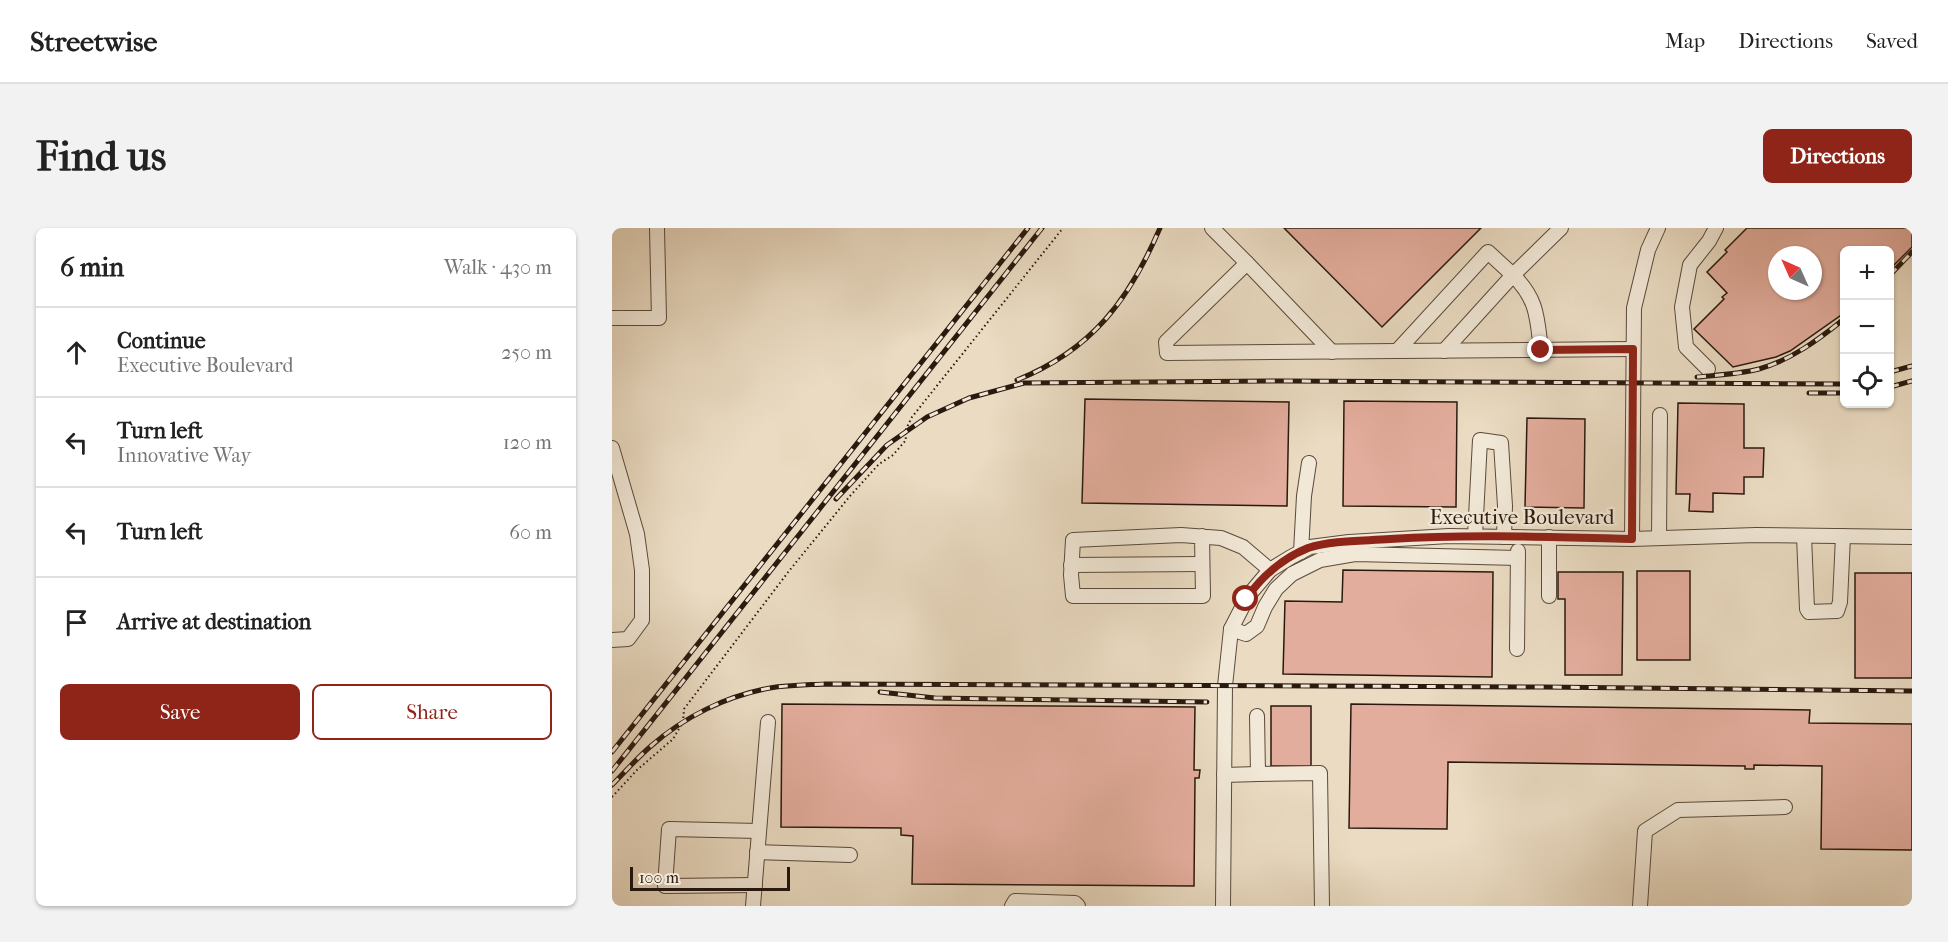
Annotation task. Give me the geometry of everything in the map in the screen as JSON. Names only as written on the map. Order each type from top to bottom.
[{"type":"street","points":[[612,318],[659,318],[657,228]]},
{"type":"street","points":[[1212,228],[1332,352]]},
{"type":"street","points":[[1444,351],[1561,228]]},
{"type":"street","points":[[1632,539],[1634,308],[1648,250],[1658,228]]},
{"type":"street","points":[[1707,369],[1686,347],[1683,307],[1690,265],[1716,228]]},
{"type":"street","points":[[1397,351],[1488,252],[1514,275],[1527,291],[1537,310],[1541,350]]},
{"type":"street","points":[[1247,263],[1166,342],[1167,353],[1633,349]]},
{"type":"street","points":[[1659,538],[1660,415]]},
{"type":"street","points":[[1475,536],[1480,440],[1501,442],[1505,506],[1504,537]]},
{"type":"street","points":[[612,448],[637,534],[642,570],[642,620],[628,639],[612,640]]},
{"type":"street","points":[[1301,552],[1304,496],[1309,463]]},
{"type":"street","points":[[1202,536],[1203,596],[1073,596],[1071,565],[1074,540],[1181,535],[1202,536],[1221,538],[1243,547],[1270,570]]},
{"type":"street","points":[[1457,556],[1459,536]]},
{"type":"street","name":"Executive Boulevard","points":[[1223,906],[1225,686],[1231,629],[1248,596],[1270,570],[1301,552],[1318,553],[1349,542],[1459,536],[1632,539],[1912,537]]},
{"type":"street","points":[[1804,536],[1809,612],[1837,610],[1841,597],[1843,536]]},
{"type":"street","points":[[1517,649],[1518,537]]},
{"type":"street","points":[[1549,596],[1550,537]]},
{"type":"street","points":[[1231,629],[1246,634],[1251,632],[1257,626],[1276,589],[1318,553],[1518,558]]},
{"type":"street","points":[[1071,565],[1202,564]]},
{"type":"street","points":[[1248,596],[1265,607]]},
{"type":"street","points":[[1257,716],[1258,774]]},
{"type":"street","points":[[753,906],[768,722]]},
{"type":"street","points":[[1224,775],[1320,773],[1322,906]]},
{"type":"street","points":[[1640,906],[1645,831],[1678,810],[1785,807]]},
{"type":"street","points":[[755,885],[665,886],[669,829],[759,831]]},
{"type":"street","points":[[758,852],[850,855]]},
{"type":"street","points":[[1012,906],[1016,901],[1075,903],[1078,906]]},
{"type":"path","points":[[612,797],[637,770],[673,739],[683,722],[684,709],[782,580],[850,496],[879,464],[893,455],[906,440],[905,431],[912,417],[1063,228]]},
{"type":"building","points":[[1284,228],[1481,228],[1382,327]]},
{"type":"building","points":[[1747,228],[1912,228],[1912,247],[1894,265],[1894,246],[1840,246],[1840,316],[1790,351],[1776,357],[1733,367],[1694,329],[1724,299],[1722,297],[1727,293],[1707,272],[1727,252],[1725,250]]},
{"type":"building","points":[[1085,399],[1289,402],[1287,506],[1082,503]]},
{"type":"building","points":[[1344,401],[1457,402],[1456,507],[1343,506]]},
{"type":"building","points":[[1678,403],[1744,404],[1744,448],[1764,448],[1763,477],[1744,477],[1744,494],[1713,493],[1713,512],[1689,511],[1690,494],[1676,494]]},
{"type":"building","points":[[1527,418],[1585,419],[1584,508],[1525,507]]},
{"type":"building","points":[[1343,570],[1493,572],[1492,677],[1283,674],[1285,601],[1342,602]]},
{"type":"building","points":[[1637,571],[1690,571],[1690,660],[1637,660]]},
{"type":"building","points":[[1558,572],[1623,572],[1622,675],[1565,675],[1565,599],[1558,599]]},
{"type":"building","points":[[1855,573],[1912,573],[1912,678],[1855,678]]},
{"type":"building","points":[[782,704],[1195,707],[1194,770],[1200,770],[1199,778],[1195,778],[1194,886],[912,884],[913,836],[901,835],[901,828],[781,827]]},
{"type":"building","points":[[1351,704],[1810,710],[1809,723],[1912,724],[1912,850],[1821,849],[1822,766],[1754,765],[1754,769],[1745,769],[1745,766],[1448,762],[1447,829],[1349,828]]},
{"type":"building","points":[[1271,706],[1311,706],[1311,766],[1271,766]]},
{"type":"railway","points":[[612,752],[1028,228]]},
{"type":"railway","points":[[612,771],[1042,228]]},
{"type":"railway","points":[[1017,380],[1067,354],[1105,320],[1135,278],[1160,228]]},
{"type":"railway","points":[[1894,271],[1912,252]]},
{"type":"railway","points":[[1697,377],[1744,372],[1771,365],[1804,348],[1840,322]]},
{"type":"railway","points":[[1894,371],[1912,366]]},
{"type":"railway","points":[[836,499],[887,445],[927,417],[969,398],[1024,383],[1280,381],[1840,384]]},
{"type":"railway","points":[[1894,386],[1912,381]]},
{"type":"railway","points":[[1809,393],[1840,393]]},
{"type":"railway","points":[[612,785],[651,746],[677,726],[706,709],[737,696],[790,686],[825,684],[1542,687],[1912,691]]},
{"type":"railway","points":[[880,692],[935,698],[1207,702]]},
{"type":"route","points":[[1246,599],[1270,570],[1291,556],[1316,546],[1449,536],[1632,539],[1633,349],[1541,350]]}]
